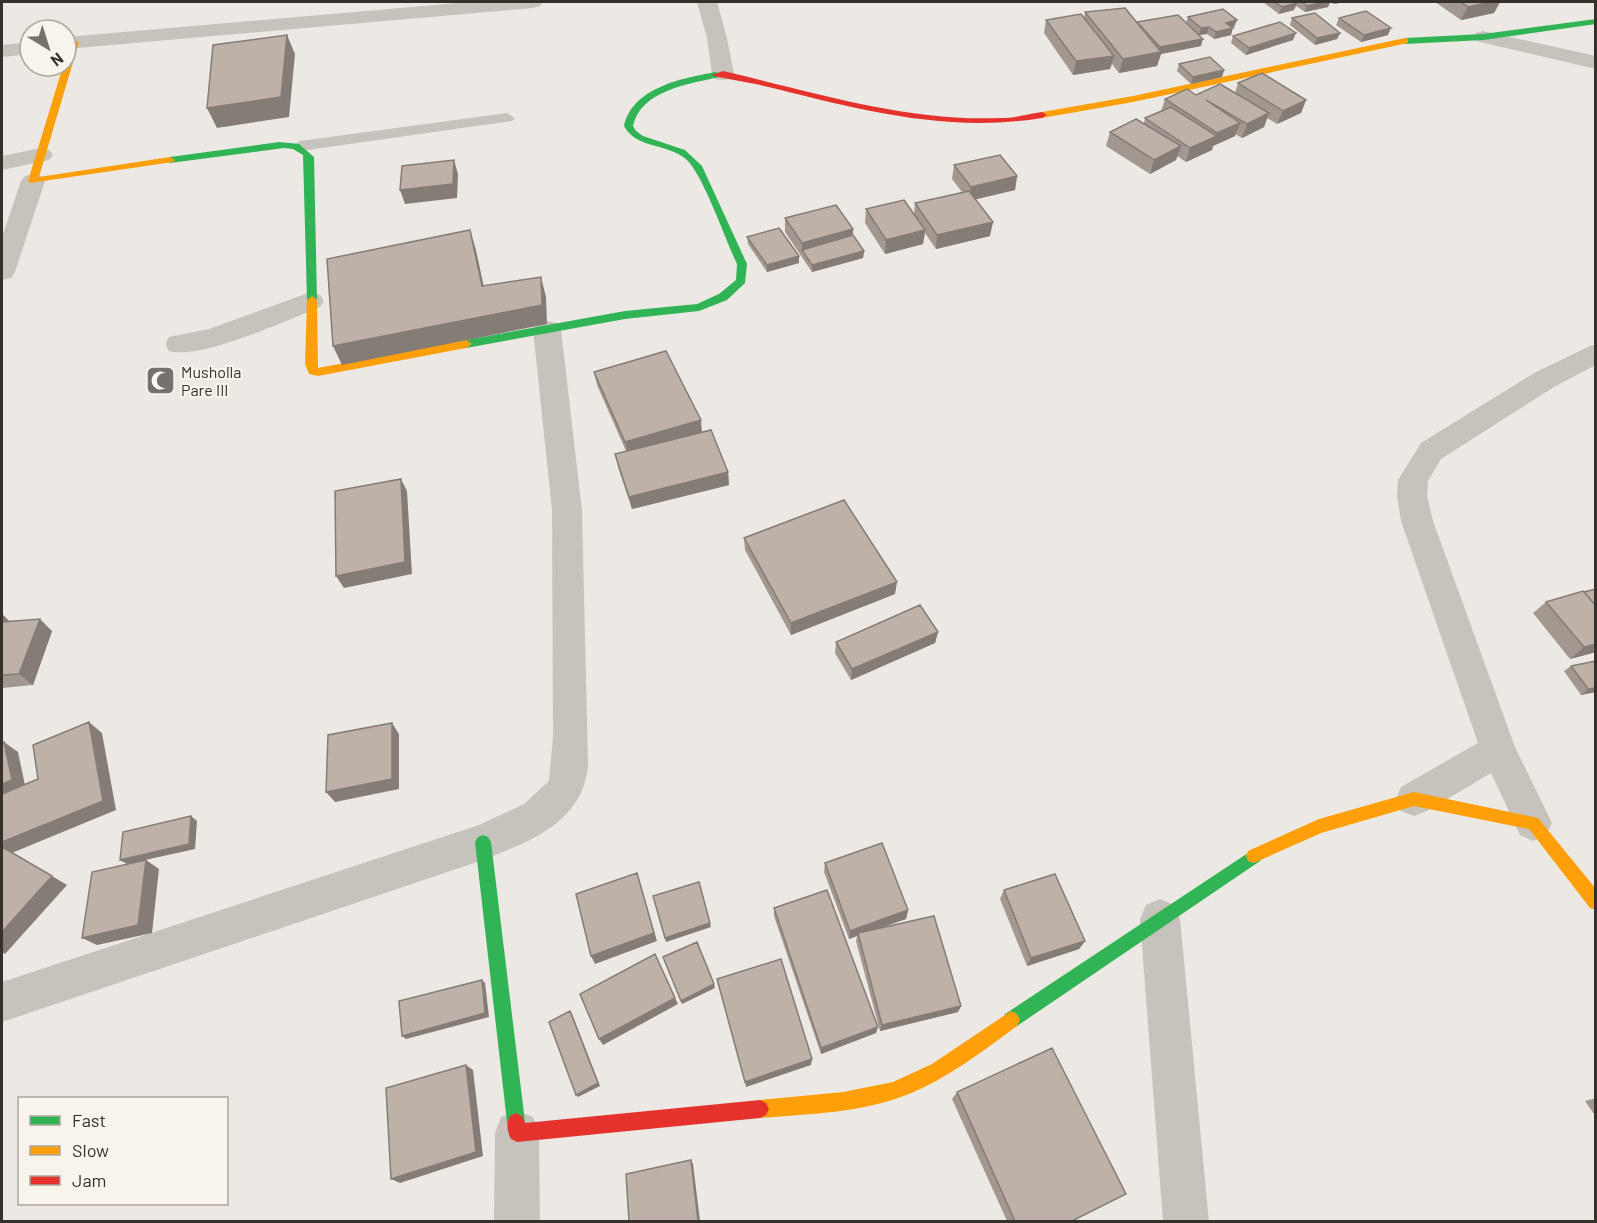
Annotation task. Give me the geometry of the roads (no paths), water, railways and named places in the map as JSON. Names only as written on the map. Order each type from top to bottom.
[{"type":"street","points":[[78,42],[533,2]]},
{"type":"street","points":[[707,2],[717,38],[723,74]]},
{"type":"street","points":[[33,181],[267,146],[292,144],[300,146],[309,156],[311,364],[313,371],[318,372],[625,315],[699,307],[723,297],[741,281],[742,264],[699,168],[683,152],[644,140],[632,133],[628,124],[630,115],[661,91],[693,79],[723,74],[863,105],[948,120],[1002,121],[1102,106],[1310,59],[1409,40],[1483,37],[1596,21]]},
{"type":"street","points":[[1483,37],[1596,63]]},
{"type":"street","points":[[2,51],[18,49]]},
{"type":"street","points":[[2,272],[33,181],[61,78]]},
{"type":"street","points":[[2,163],[40,155]]},
{"type":"street","points":[[179,344],[214,337],[311,301]]},
{"type":"street","points":[[2,1002],[483,842],[524,824],[548,808],[564,792],[570,754],[567,510],[547,330]]},
{"type":"street","points":[[1591,890],[1533,823],[1498,750],[1417,521],[1412,496],[1413,480],[1431,451],[1544,380],[1594,355]]},
{"type":"street","points":[[517,1133],[851,1100],[894,1091],[942,1068],[1251,857],[1319,826],[1414,799],[1498,750]]},
{"type":"street","points":[[1414,799],[1533,823]]},
{"type":"street","points":[[483,842],[517,1133],[517,1221]]},
{"type":"street","points":[[1160,919],[1186,1221]]},
{"type":"lane","points":[[300,146],[507,118]]},
{"type":"place","name":"Musholla Pare III","points":[[160,380]]}]
